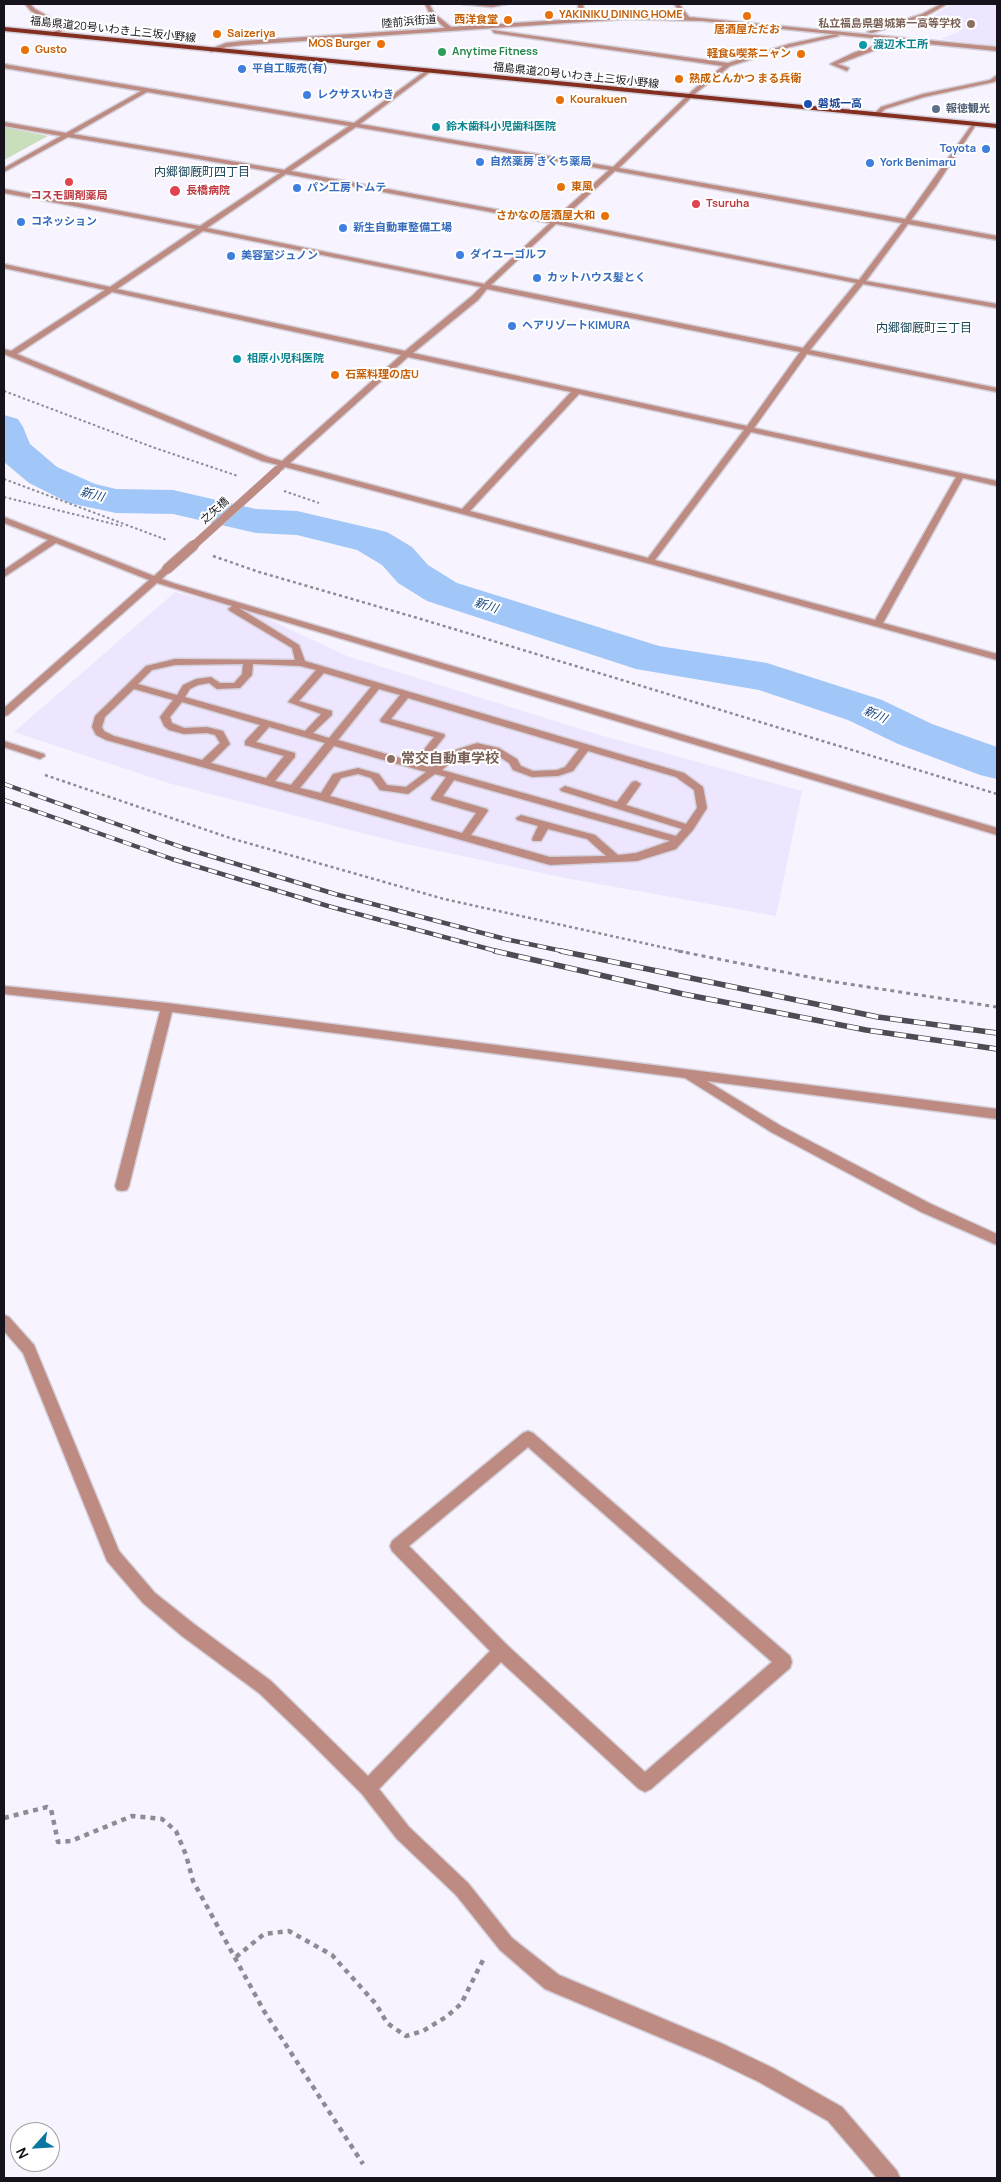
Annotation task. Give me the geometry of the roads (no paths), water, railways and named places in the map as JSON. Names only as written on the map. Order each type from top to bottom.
[{"type":"main road","name":"福島県道20号いわき上三坂小野線","points":[[4,29],[997,126]]},
{"type":"street","points":[[27,4],[62,29],[54,34]]},
{"type":"street","points":[[427,4],[433,15],[450,29]]},
{"type":"street","points":[[465,4],[492,6],[504,4]]},
{"type":"street","points":[[580,4],[582,19]]},
{"type":"street","points":[[677,4],[687,18]]},
{"type":"street","points":[[860,34],[924,16],[944,4]]},
{"type":"street","name":"陸前浜街道","points":[[212,50],[226,45],[243,43],[626,17],[687,18],[997,49]]},
{"type":"street","points":[[472,27],[728,65],[789,46],[849,34]]},
{"type":"street","points":[[848,69],[833,64],[855,54],[902,39]]},
{"type":"street","name":"之矢橋","points":[[4,713],[408,354],[475,298],[484,287],[614,169],[695,91],[728,65]]},
{"type":"street","points":[[4,66],[614,169],[997,238]]},
{"type":"street","points":[[7,352],[112,289],[199,228],[355,125],[428,71]]},
{"type":"street","points":[[877,114],[884,108],[923,96],[992,81],[997,77]]},
{"type":"street","points":[[4,170],[145,91]]},
{"type":"street","points":[[4,124],[65,136],[78,136],[284,172],[861,282],[997,306]]},
{"type":"street","points":[[650,560],[749,430],[804,352],[861,282],[933,186],[975,124]]},
{"type":"street","points":[[4,192],[199,228],[997,390]]},
{"type":"street","points":[[4,266],[997,483]]},
{"type":"street","points":[[7,352],[281,466],[650,560],[997,657]]},
{"type":"street","points":[[464,512],[576,392]]},
{"type":"street","points":[[878,623],[961,475]]},
{"type":"street","points":[[4,520],[154,578],[218,599],[997,832]]},
{"type":"street","points":[[4,574],[54,540]]},
{"type":"street","points":[[218,599],[296,647],[302,663]]},
{"type":"street","points":[[175,662],[248,662],[302,663],[680,775],[698,789],[702,808],[672,846],[637,857],[550,861],[110,738],[100,733],[97,727],[100,716],[149,668],[175,662]]},
{"type":"street","points":[[204,764],[225,744],[219,733],[198,729],[184,731],[173,728],[168,724],[165,717],[186,687],[196,682],[211,680],[217,686],[238,686],[247,675],[248,662]]},
{"type":"street","points":[[307,734],[328,713],[293,702],[322,669]]},
{"type":"street","points":[[132,685],[678,840]]},
{"type":"street","points":[[293,789],[377,686]]},
{"type":"street","points":[[406,694],[385,720],[440,736],[417,765]]},
{"type":"street","points":[[267,723],[249,743],[291,755],[268,782]]},
{"type":"street","points":[[4,744],[40,756]]},
{"type":"street","points":[[323,798],[337,776],[358,771],[375,776],[384,788],[408,791],[456,753],[477,746],[495,750],[512,761],[517,768],[532,774],[569,769],[586,747]]},
{"type":"street","points":[[452,776],[436,798],[483,811],[464,838]]},
{"type":"street","points":[[620,806],[636,784]]},
{"type":"street","points":[[565,789],[688,828]]},
{"type":"street","points":[[521,818],[591,837],[616,859]]},
{"type":"street","points":[[537,838],[545,824]]},
{"type":"street","points":[[4,990],[167,1007],[688,1076],[997,1114]]},
{"type":"street","points":[[122,1186],[167,1007]]},
{"type":"street","points":[[688,1076],[776,1129],[926,1208],[997,1240]]},
{"type":"street","points":[[4,1321],[30,1349],[113,1556],[149,1598],[188,1630],[265,1687],[368,1788],[403,1833],[462,1889],[506,1944],[552,1982],[766,2075],[835,2114],[890,2178]]},
{"type":"street","points":[[528,1438],[784,1662],[645,1783],[501,1651],[398,1546],[528,1438]]},
{"type":"street","points":[[368,1788],[501,1651]]},
{"type":"waterway","name":"新川","points":[[4,427],[12,449],[43,475],[83,494],[116,501],[173,502],[256,521],[297,523],[372,541],[397,556],[413,574],[442,592],[652,659],[767,677],[865,710],[915,734],[997,764]]},
{"type":"railway","points":[[4,784],[184,848],[335,894],[505,939],[567,952]]},
{"type":"railway","points":[[4,800],[172,859],[328,906],[500,952]]},
{"type":"railway","points":[[495,951],[683,994],[866,1030],[997,1049]]},
{"type":"railway","points":[[561,951],[878,1017],[997,1033]]},
{"type":"place","name":"YAKINIKU DINING HOME","points":[[549,15]]},
{"type":"place","name":"居酒屋ただお","points":[[747,16]]},
{"type":"place","name":"西洋食堂","points":[[508,20]]},
{"type":"place","name":"私立福島県磐城第一高等学校","points":[[971,24]]},
{"type":"place","name":"Saizeriya","points":[[217,34]]},
{"type":"place","name":"MOS Burger","points":[[381,44]]},
{"type":"place","name":"渡辺木工所","points":[[863,45]]},
{"type":"place","name":"Gusto","points":[[25,50]]},
{"type":"place","name":"Anytime Fitness","points":[[442,52]]},
{"type":"place","name":"軽食&喫茶ニャン","points":[[801,54]]},
{"type":"place","name":"平自工販売(有)","points":[[242,69]]},
{"type":"place","name":"熟成とんかつ まる兵衛","points":[[679,79]]},
{"type":"place","name":"レクサスいわき","points":[[307,95]]},
{"type":"place","name":"Kourakuen","points":[[560,100]]},
{"type":"place","name":"磐城一高","points":[[808,104]]},
{"type":"place","name":"報徳観光","points":[[936,109]]},
{"type":"place","name":"鈴木歯科小児歯科医院","points":[[436,127]]},
{"type":"place","name":"Toyota","points":[[986,149]]},
{"type":"place","name":"自然薬房 きくち薬局","points":[[480,162]]},
{"type":"place","name":"York Benimaru","points":[[870,163]]},
{"type":"place","name":"コスモ調剤薬局","points":[[69,182]]},
{"type":"place","name":"東風","points":[[561,187]]},
{"type":"place","name":"パン工房 トムテ","points":[[297,188]]},
{"type":"place","name":"長橋病院","points":[[175,191]]},
{"type":"place","name":"Tsuruha","points":[[696,204]]},
{"type":"place","name":"さかなの居酒屋大和","points":[[605,216]]},
{"type":"place","name":"コネッション","points":[[21,222]]},
{"type":"place","name":"新生自動車整備工場","points":[[343,228]]},
{"type":"place","name":"ダイユーゴルフ","points":[[460,255]]},
{"type":"place","name":"美容室ジュノン","points":[[231,256]]},
{"type":"place","name":"カットハウス髪とく","points":[[537,278]]},
{"type":"place","name":"ヘアリゾートKIMURA","points":[[512,326]]},
{"type":"place","name":"相原小児科医院","points":[[237,359]]},
{"type":"place","name":"石窯料理の店U","points":[[335,375]]},
{"type":"place","name":"常交自動車学校","points":[[391,759]]},
{"type":"district","name":"内郷御厩町四丁目","points":[[202,173]]},
{"type":"district","name":"内郷御厩町三丁目","points":[[924,329]]}]
